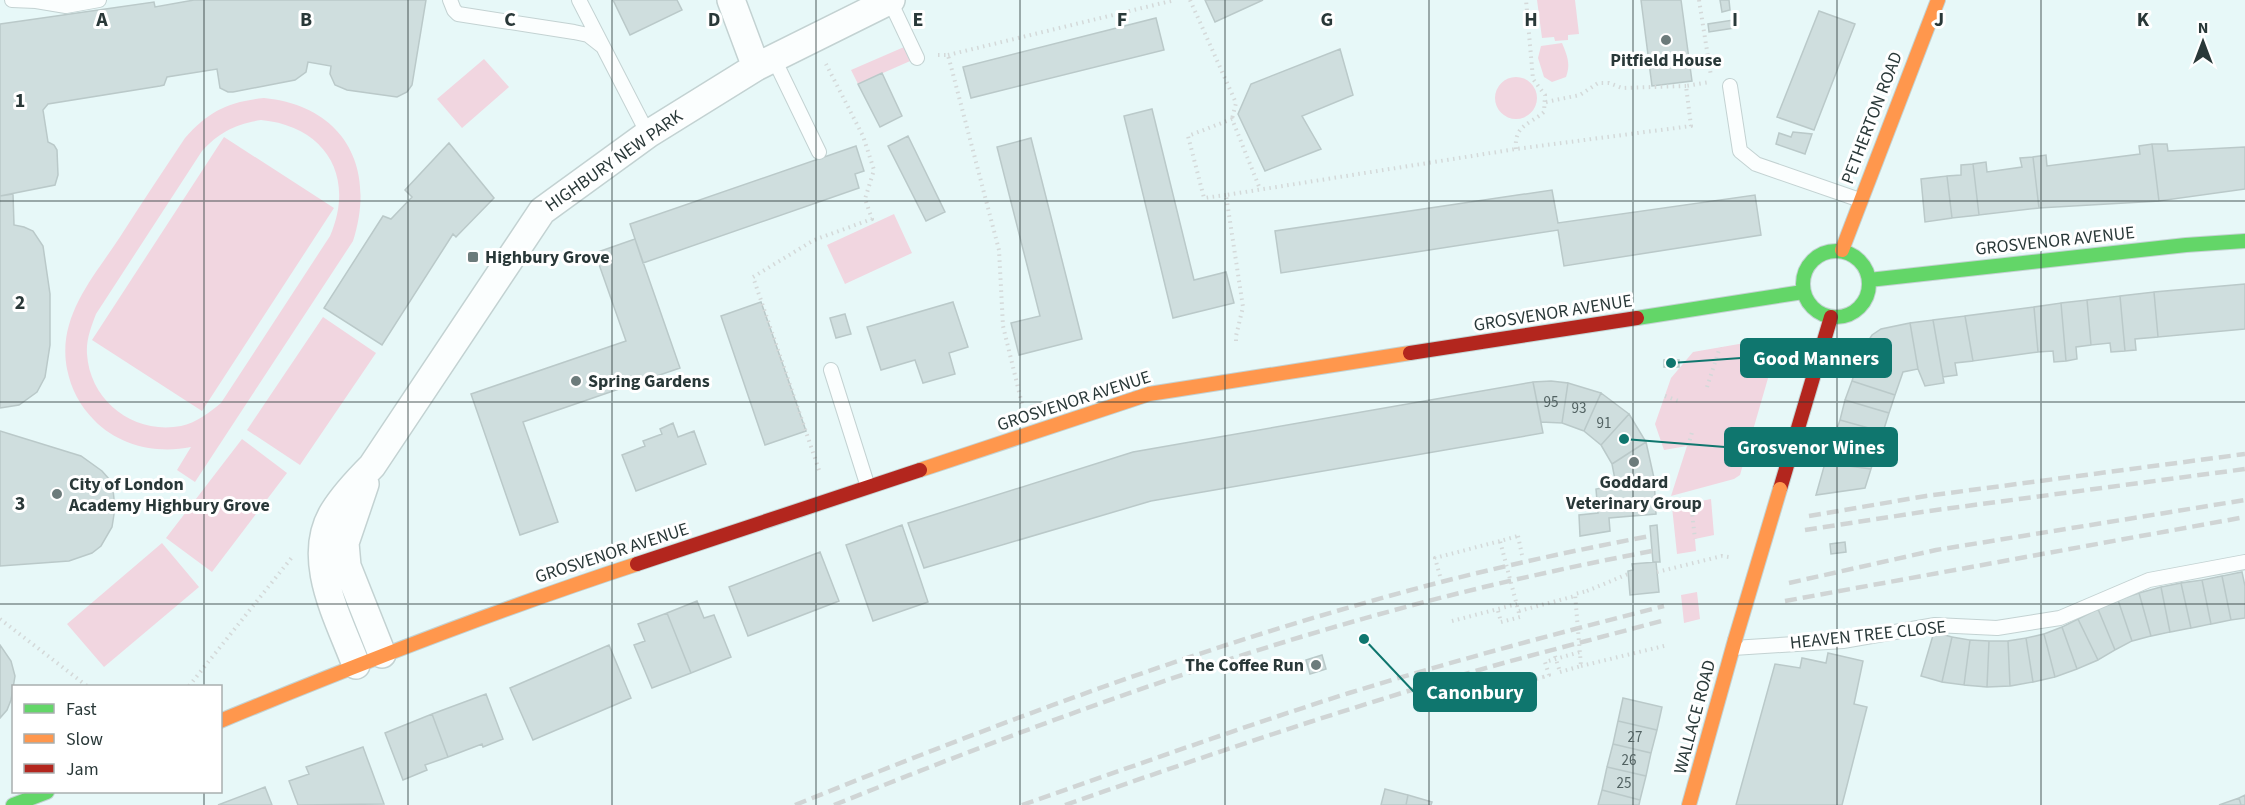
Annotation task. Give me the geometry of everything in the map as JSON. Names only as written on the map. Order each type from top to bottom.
[{"type":"street","points":[[731,0],[765,63]]},
{"type":"street","name":"HIGHBURY NEW PARK","points":[[356,664],[327,584],[322,544],[332,513],[372,466],[542,211],[648,134],[765,63],[890,0]]},
{"type":"street","name":"PETHERTON ROAD","points":[[1842,250],[1938,0]]},
{"type":"street","name":"GROSVENOR AVENUE","points":[[1869,280],[2245,241]]},
{"type":"street","points":[[1831,250],[1842,250],[1857,258],[1867,272],[1869,290],[1860,308],[1842,317],[1822,315],[1813,309],[1803,292],[1802,281],[1805,270],[1820,254],[1831,250]]},
{"type":"street","name":"GROSVENOR AVENUE","points":[[382,654],[537,597],[1149,394],[1803,292]]},
{"type":"street","points":[[1734,644],[1831,317]]},
{"type":"street","name":"HIGHBURY NEW PARK","points":[[372,466],[345,543],[347,566],[382,654]]},
{"type":"street","name":"WALLACE ROAD","points":[[1689,805],[1734,644]]},
{"type":"street","points":[[222,720],[382,654]]},
{"type":"street","points":[[13,805],[43,793]]},
{"type":"lane","points":[[12,0],[66,6],[99,0]]},
{"type":"lane","points":[[450,0],[458,14],[588,35],[602,46]]},
{"type":"lane","points":[[579,0],[648,134]]},
{"type":"lane","points":[[890,0],[917,57]]},
{"type":"lane","points":[[574,32],[585,31],[588,27],[588,17]]},
{"type":"lane","points":[[765,63],[819,152]]},
{"type":"lane","points":[[1730,86],[1740,151],[1756,164],[1860,200]]},
{"type":"lane","points":[[831,370],[868,487]]},
{"type":"lane","name":"HEAVEN TREE CLOSE","points":[[1734,644],[1843,640],[1935,625],[1997,628],[2060,618],[2148,580],[2245,561]]},
{"type":"path","points":[[933,56],[948,55],[1175,0]]},
{"type":"path","points":[[1190,0],[1236,103],[1232,119],[1260,189]]},
{"type":"path","points":[[1516,149],[1517,132],[1544,112],[1546,102],[1545,95],[1533,79],[1526,0]]},
{"type":"path","points":[[1699,0],[1709,68]]},
{"type":"path","points":[[814,39],[863,136],[874,170],[865,200],[872,219],[814,240],[753,277],[829,500]]},
{"type":"path","points":[[948,55],[999,250],[1004,326],[1030,434]]},
{"type":"path","points":[[1546,102],[1580,95],[1598,83],[1609,83],[1622,88],[1686,86],[1712,82]]},
{"type":"path","points":[[1232,119],[1188,136],[1204,198],[1516,149],[1691,126],[1686,86]]},
{"type":"path","points":[[1226,195],[1243,307],[1236,341]]},
{"type":"path","points":[[1707,387],[1720,347]]},
{"type":"path","points":[[1665,396],[1679,401]]},
{"type":"path","points":[[1688,446],[1694,429]]},
{"type":"path","points":[[1691,503],[1695,539]]},
{"type":"path","points":[[1440,576],[1435,558],[1518,536],[1522,555]]},
{"type":"path","points":[[1498,611],[1501,622],[1520,617],[1500,541]]},
{"type":"path","points":[[191,685],[300,548]]},
{"type":"path","points":[[1657,572],[1722,556]]},
{"type":"path","points":[[1519,611],[1575,596],[1575,594],[1628,574]]},
{"type":"path","points":[[1575,596],[1581,666]]},
{"type":"path","points":[[1452,621],[1517,604]]},
{"type":"path","points":[[0,619],[84,685]]},
{"type":"path","points":[[1555,656],[1560,672],[1668,645]]},
{"type":"path","points":[[1468,681],[1473,698],[1549,675],[1545,662],[1580,652]]},
{"type":"shaded area","points":[[1537,0],[1575,0],[1579,34],[1568,35],[1568,40],[1555,41],[1554,37],[1542,38]]},
{"type":"shaded area","points":[[1562,43],[1568,60],[1566,77],[1552,82],[1544,77],[1538,58],[1541,46]]},
{"type":"shaded area","points":[[911,44],[917,58],[858,84],[851,70]]},
{"type":"shaded area","points":[[484,59],[509,87],[462,128],[437,99]]},
{"type":"shaded area","points":[[1516,77],[1531,83],[1537,98],[1531,113],[1516,119],[1501,113],[1495,98],[1501,83]]},
{"type":"shaded area","points":[[264,98],[291,103],[315,113],[333,127],[347,144],[356,165],[360,188],[359,214],[353,241],[195,482],[177,470],[191,447],[165,449],[139,446],[115,436],[89,415],[77,397],[67,369],[65,350],[67,332],[72,315],[89,283],[185,138],[202,121],[220,109],[240,102]],"holes":[[[261,120],[283,124],[302,132],[318,144],[329,158],[336,175],[339,193],[337,214],[330,236],[221,403],[187,425],[164,427],[132,420],[106,400],[96,387],[90,371],[87,344],[96,314],[208,144],[228,130],[244,124]]]},
{"type":"shaded area","points":[[224,137],[334,208],[202,411],[92,340]]},
{"type":"shaded area","points":[[894,214],[912,253],[845,284],[827,245]]},
{"type":"shaded area","points":[[323,317],[376,353],[300,465],[247,430]]},
{"type":"shaded area","points":[[1762,340],[1769,341],[1775,354],[1740,475],[1734,479],[1671,496],[1687,446],[1664,450],[1655,424],[1671,378],[1693,352]]},
{"type":"shaded area","points":[[242,439],[287,473],[212,572],[166,538]]},
{"type":"shaded area","points":[[1711,499],[1714,535],[1695,539],[1696,551],[1677,554],[1672,507]]},
{"type":"shaded area","points":[[162,543],[199,587],[104,667],[67,624]]},
{"type":"shaded area","points":[[1697,592],[1700,619],[1684,623],[1681,595]]},
{"type":"building","points":[[194,0],[426,0],[412,85],[407,92],[397,97],[347,90],[335,85],[330,74],[331,66],[308,62],[306,72],[295,80],[233,92],[220,88],[217,69],[167,77],[164,85],[160,86],[48,104],[43,110],[48,142],[57,150],[58,175],[55,185],[0,196],[0,24],[154,2],[155,7]]},
{"type":"building","points":[[613,0],[677,0],[682,10],[630,35]]},
{"type":"building","points":[[1205,0],[1263,0],[1215,22]]},
{"type":"building","name":"Pitfield House","points":[[1641,0],[1681,0],[1692,81],[1652,86]]},
{"type":"building","points":[[1720,0],[1729,0],[1730,10],[1722,12]]},
{"type":"building","points":[[1819,11],[1855,24],[1814,130],[1777,117]]},
{"type":"building","points":[[1156,18],[1164,50],[971,98],[963,67]]},
{"type":"building","points":[[1733,20],[1734,28],[1709,32],[1708,24]]},
{"type":"building","points":[[1340,49],[1353,95],[1302,116],[1321,149],[1265,171],[1238,114],[1251,84]]},
{"type":"building","points":[[882,73],[902,116],[880,127],[858,84]]},
{"type":"building","points":[[1152,109],[1194,280],[1226,272],[1234,303],[1173,318],[1124,116]]},
{"type":"building","points":[[1793,132],[1812,134],[1805,154],[1776,144],[1779,133],[1791,137]]},
{"type":"building","points":[[908,136],[945,212],[926,221],[888,146]]},
{"type":"building","points":[[1031,138],[1082,339],[1019,355],[1011,323],[1040,316],[997,147]]},
{"type":"building","points":[[449,143],[494,198],[456,237],[453,234],[382,345],[324,308],[383,216],[391,219],[412,197],[405,190]]},
{"type":"building","points":[[2152,144],[2159,201],[2039,208],[2033,157],[2046,155],[2047,166],[2140,154],[2139,146]]},
{"type":"building","points":[[2152,144],[2167,144],[2168,151],[2245,147],[2245,189],[2159,201]]},
{"type":"building","points":[[856,146],[864,171],[855,174],[859,188],[643,263],[630,224]]},
{"type":"building","points":[[2033,157],[2039,208],[1979,215],[1973,164],[1986,162],[1987,172],[2022,167],[2020,158]]},
{"type":"building","points":[[1973,164],[1979,215],[1952,218],[1947,176],[1961,175],[1961,165]]},
{"type":"building","points":[[1947,176],[1952,218],[1925,222],[1921,179]]},
{"type":"building","points":[[1552,190],[1558,223],[1755,195],[1761,235],[1564,266],[1558,230],[1281,273],[1275,231]]},
{"type":"building","points":[[13,194],[14,225],[33,231],[43,246],[50,294],[50,345],[45,377],[37,392],[19,405],[0,408],[0,196]]},
{"type":"building","name":"Spring Gardens","points":[[635,239],[680,368],[523,422],[558,522],[520,535],[471,394],[626,341],[595,253]]},
{"type":"building","points":[[2245,284],[2245,329],[2158,337],[2154,292]]},
{"type":"building","points":[[2154,292],[2158,337],[2135,339],[2136,350],[2125,351],[2120,296]]},
{"type":"building","points":[[2120,296],[2125,351],[2111,352],[2110,343],[2091,345],[2087,300]]},
{"type":"building","points":[[2087,300],[2091,345],[2076,347],[2077,359],[2066,361],[2061,303]]},
{"type":"building","points":[[761,302],[806,431],[765,445],[721,316]]},
{"type":"building","points":[[953,302],[968,347],[949,353],[955,374],[923,383],[915,360],[881,370],[867,327]]},
{"type":"building","points":[[2061,303],[2066,361],[2054,362],[2053,351],[2038,352],[2034,307]]},
{"type":"building","points":[[2034,307],[2038,352],[1973,361],[1965,316]]},
{"type":"building","points":[[845,314],[851,334],[836,338],[830,318]]},
{"type":"building","points":[[1965,316],[1973,361],[1955,363],[1957,375],[1943,377],[1933,320]]},
{"type":"building","points":[[1933,320],[1944,383],[1925,386],[1918,369],[1910,323]]},
{"type":"building","points":[[1910,323],[1918,369],[1903,372],[1895,395],[1852,381],[1861,352],[1872,335],[1881,329]]},
{"type":"building","points":[[1664,360],[1679,360],[1679,367],[1664,367]]},
{"type":"building","points":[[1852,381],[1895,395],[1889,413],[1845,400]]},
{"type":"building","points":[[1533,382],[1568,383],[1562,423],[1541,422]]},
{"type":"building","points":[[1533,382],[1543,433],[1151,501],[924,568],[908,523],[1133,452]]},
{"type":"building","points":[[1568,383],[1601,393],[1584,431],[1562,423]]},
{"type":"building","points":[[1601,393],[1629,414],[1601,445],[1584,431]]},
{"type":"building","points":[[1845,400],[1889,413],[1883,432],[1840,420]]},
{"type":"building","points":[[1629,414],[1646,442],[1612,464],[1601,445]]},
{"type":"building","points":[[1840,420],[1883,432],[1877,450],[1833,440]]},
{"type":"building","points":[[673,423],[678,437],[694,431],[706,464],[636,491],[622,455],[645,446],[643,441],[662,434],[660,429]]},
{"type":"building","name":"City of London Academy Highbury Grove","points":[[0,431],[81,456],[102,471],[109,479],[113,490],[115,508],[112,527],[101,546],[92,553],[69,561],[0,566]]},
{"type":"building","points":[[1833,440],[1877,450],[1871,469],[1825,463]]},
{"type":"building","name":"Goddard Veterinary Group","points":[[1646,442],[1654,478],[1616,485],[1612,464]]},
{"type":"building","points":[[1825,463],[1871,469],[1865,488],[1816,495]]},
{"type":"building","points":[[1654,478],[1656,514],[1609,518],[1610,531],[1580,536],[1579,515],[1598,513],[1596,489]]},
{"type":"building","points":[[902,525],[928,602],[873,621],[846,545]]},
{"type":"building","points":[[1657,525],[1660,562],[1653,562],[1650,526]]},
{"type":"building","points":[[1845,542],[1846,552],[1831,554],[1830,544]]},
{"type":"building","points":[[820,552],[839,601],[748,636],[729,587]]},
{"type":"building","points":[[1656,562],[1659,592],[1630,595],[1628,571],[1633,570],[1632,564]]},
{"type":"building","points":[[2242,572],[2245,586],[2245,618],[2231,620],[2222,576]]},
{"type":"building","points":[[2222,576],[2231,620],[2211,624],[2202,580]]},
{"type":"building","points":[[2202,580],[2211,624],[2191,628],[2181,583]]},
{"type":"building","points":[[2181,583],[2191,628],[2170,632],[2161,587]]},
{"type":"building","points":[[2161,587],[2170,632],[2151,636],[2139,593]]},
{"type":"building","points":[[2139,593],[2151,636],[2132,641],[2118,600]]},
{"type":"building","points":[[2118,600],[2132,641],[2115,650],[2098,609]]},
{"type":"building","points":[[697,601],[704,618],[714,615],[731,657],[691,673],[667,613]]},
{"type":"building","points":[[2098,609],[2115,650],[2098,660],[2078,619]]},
{"type":"building","points":[[667,613],[691,673],[652,688],[634,645],[645,641],[638,624]]},
{"type":"building","points":[[2078,619],[2098,660],[2077,669],[2062,627]]},
{"type":"building","points":[[2062,627],[2077,669],[2055,677],[2044,634]]},
{"type":"building","points":[[1934,632],[1952,637],[1942,682],[1921,676]]},
{"type":"building","points":[[2044,634],[2055,677],[2033,682],[2026,638]]},
{"type":"building","points":[[1952,637],[1970,640],[1964,685],[1942,682]]},
{"type":"building","points":[[2026,638],[2033,682],[2010,686],[2008,641]]},
{"type":"building","points":[[1970,640],[1989,641],[1987,687],[1964,685]]},
{"type":"building","points":[[1989,641],[2008,641],[2010,686],[1987,687]]},
{"type":"building","points":[[0,645],[11,661],[15,676],[11,700],[7,710],[0,718]]},
{"type":"building","points":[[609,645],[631,698],[533,740],[510,688]]},
{"type":"building","points":[[1828,653],[1863,661],[1854,704],[1867,707],[1842,805],[1736,805],[1775,664],[1800,668],[1802,658],[1826,663]]},
{"type":"building","name":"The Coffee Run","points":[[1322,655],[1326,669],[1310,674],[1306,660]]},
{"type":"building","points":[[486,694],[503,739],[448,757],[432,714]]},
{"type":"building","points":[[1623,698],[1662,707],[1657,730],[1618,721]]},
{"type":"building","points":[[432,714],[448,757],[425,765],[427,770],[403,780],[385,733]]},
{"type":"building","points":[[1618,721],[1657,730],[1651,753],[1613,744]]},
{"type":"building","points":[[1613,744],[1651,753],[1646,776],[1607,767]]},
{"type":"building","points":[[363,747],[384,804],[298,805],[289,781],[309,774],[306,767]]},
{"type":"building","points":[[1607,767],[1646,776],[1640,800],[1602,790]]},
{"type":"building","points":[[265,787],[272,805],[218,805]]},
{"type":"building","points":[[1385,789],[1408,795],[1406,805],[1381,805]]},
{"type":"building","points":[[1602,790],[1640,800],[1639,805],[1598,805]]},
{"type":"building","points":[[1408,795],[1432,802],[1431,805],[1406,805]]},
{"type":"building","points":[[2245,795],[2245,805],[2241,805],[2239,798]]},
{"type":"building","points":[[2239,798],[2241,805],[2219,805]]},
{"type":"railway","points":[[1809,516],[1926,496],[2245,454]]},
{"type":"railway","points":[[1805,530],[2245,469]]},
{"type":"railway","points":[[1789,583],[1936,550],[2245,500]]},
{"type":"railway","points":[[1785,601],[2245,517]]},
{"type":"railway","points":[[795,805],[1079,696],[1295,623],[1473,574],[1650,536]]},
{"type":"railway","points":[[834,805],[1101,703],[1236,657],[1408,606],[1652,551]]},
{"type":"railway","points":[[1022,805],[1349,693],[1664,606]]},
{"type":"railway","points":[[1065,805],[1340,712],[1507,662],[1665,620]]},
{"type":"traffic: fast","points":[[1869,280],[2186,245],[2245,241]]},
{"type":"traffic: fast","points":[[1829,251],[1843,251],[1855,256],[1864,265],[1869,284],[1867,297],[1860,308],[1843,317],[1829,317],[1817,312],[1808,303],[1803,291],[1803,277],[1808,265],[1817,256],[1829,251]]},
{"type":"traffic: fast","points":[[1637,318],[1803,292]]},
{"type":"traffic: fast","points":[[13,805],[44,793]]},
{"type":"traffic: slow","points":[[1842,250],[1938,0]]},
{"type":"traffic: slow","points":[[920,470],[1149,394],[1410,353]]},
{"type":"traffic: slow","points":[[1735,640],[1780,489]]},
{"type":"traffic: slow","points":[[222,720],[427,638],[637,564]]},
{"type":"traffic: slow","points":[[1689,805],[1735,640]]},
{"type":"traffic: jam","points":[[1780,489],[1831,317]]},
{"type":"traffic: jam","points":[[1410,353],[1637,318]]},
{"type":"traffic: jam","points":[[637,564],[920,470]]},
{"type":"place","name":"Pitfield House","points":[[1666,40]]},
{"type":"place","name":"Highbury Grove","points":[[473,257]]},
{"type":"place","name":"Good Manners","points":[[1671,363]]},
{"type":"place","name":"Spring Gardens","points":[[576,381]]},
{"type":"place","name":"Grosvenor Wines","points":[[1624,439]]},
{"type":"place","name":"Goddard Veterinary Group","points":[[1634,462]]},
{"type":"place","name":"City of London Academy Highbury Grove","points":[[57,494]]},
{"type":"place","name":"Canonbury","points":[[1364,639]]},
{"type":"place","name":"The Coffee Run","points":[[1316,665]]}]
